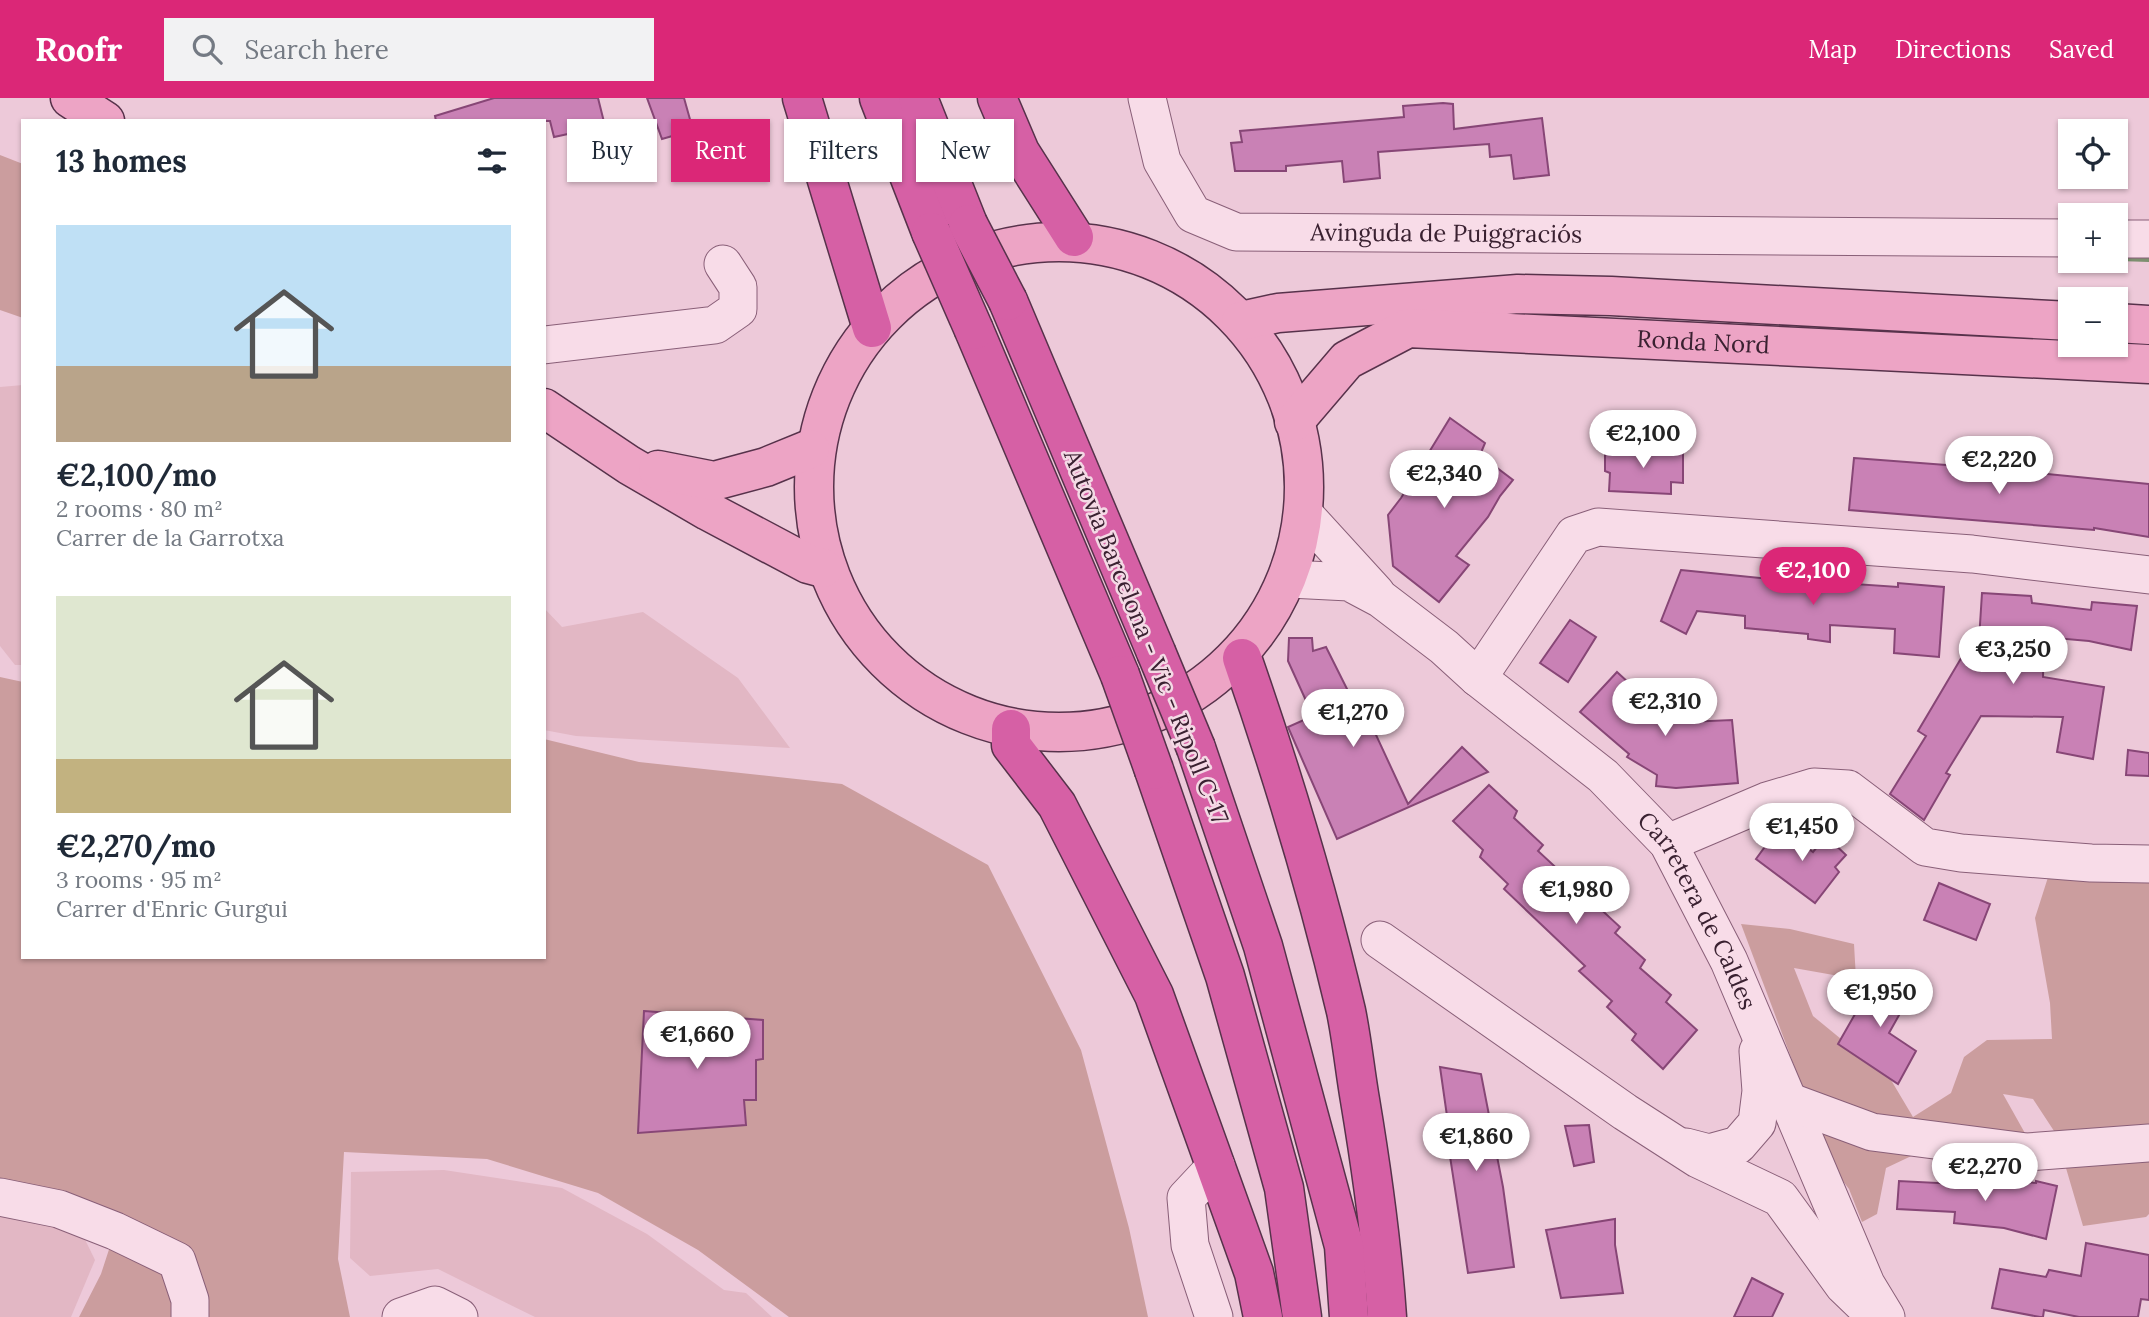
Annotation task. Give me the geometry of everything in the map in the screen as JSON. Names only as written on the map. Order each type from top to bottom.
[{"type":"highway","points":[[802,98],[872,328]]},
{"type":"highway","name":"Autovia Barcelona - Vic - Ripoll C-17","points":[[878,98],[931,232],[1120,675],[1154,770],[1225,976],[1284,1188],[1302,1317]]},
{"type":"highway","name":"Autovia Barcelona - Vic - Ripoll C-17","points":[[918,98],[968,224],[1008,301],[1196,748],[1263,946],[1344,1246],[1349,1317]]},
{"type":"highway","points":[[996,98],[1020,152],[1074,237]]},
{"type":"highway","points":[[1242,658],[1277,766],[1346,1013],[1367,1141],[1387,1317]]},
{"type":"highway","points":[[1011,729],[1011,745],[1057,805],[1153,995],[1254,1273],[1263,1317]]},
{"type":"main road","points":[[70,98],[102,119]]},
{"type":"main road","points":[[1074,237],[1167,271],[1241,321],[1278,376],[1294,422],[1303,513],[1290,579],[1242,658],[1190,704],[1158,719],[1114,729],[1065,732],[1011,729],[966,709],[924,681],[876,639],[823,568],[815,530],[810,449],[828,397],[845,363],[872,328],[908,296],[964,261],[1037,241],[1074,237]]},
{"type":"main road","name":"Ronda Nord","points":[[1241,321],[1278,313],[1518,294],[1611,296],[2058,320]]},
{"type":"main road","points":[[2128,324],[2149,325]]},
{"type":"main road","name":"Ronda Nord","points":[[1294,422],[1346,360],[1408,328],[2149,364]]},
{"type":"main road","points":[[546,409],[629,465],[708,511],[808,564],[823,568]]},
{"type":"main road","points":[[629,465],[714,481],[766,467],[810,449]]},
{"type":"street","name":"Avinguda de Puiggraciós","points":[[1147,98],[1162,161],[1193,214],[1236,232],[2058,238]]},
{"type":"street","points":[[2128,239],[2149,239]]},
{"type":"street","points":[[546,345],[715,325],[738,309],[738,287],[723,264]]},
{"type":"street","points":[[1303,513],[1381,599]]},
{"type":"street","points":[[1478,678],[1574,535],[1598,527],[1972,554],[2149,575]]},
{"type":"street","points":[[1290,579],[1349,582],[1381,599]]},
{"type":"street","name":"Carretera de Caldes","points":[[1381,599],[1603,776],[1668,843],[1729,961],[1866,1284],[1886,1317]]},
{"type":"street","points":[[1668,843],[1767,801],[1814,787],[1848,789],[1926,847],[1961,853],[2091,863],[2149,864]]},
{"type":"street","points":[[1380,940],[1625,1112],[1698,1158],[1780,1199],[1844,1286],[1876,1317]]},
{"type":"street","points":[[1675,1144],[1709,1153],[1738,1145],[1756,1123],[1761,1091],[1756,1024]]},
{"type":"street","points":[[1788,1101],[1872,1132],[2027,1152],[2149,1143]]},
{"type":"street","points":[[1214,1317],[1189,1245],[1186,1198],[1216,1166]]},
{"type":"street","points":[[1780,1199],[1800,1195],[1812,1186],[1817,1168]]},
{"type":"street","points":[[0,1197],[59,1209],[116,1231],[177,1261],[190,1300],[190,1317]]},
{"type":"street","points":[[401,1317],[435,1306],[456,1316]]},
{"type":"shaded area","points":[[0,155],[21,163],[21,317],[0,310]]},
{"type":"shaded area","points":[[21,385],[21,665],[15,665],[0,646],[0,387]]},
{"type":"shaded area","points":[[546,610],[562,627],[643,612],[738,678],[790,748],[576,736],[546,730]]},
{"type":"shaded area","points":[[0,677],[21,682],[21,959],[546,959],[546,739],[639,762],[842,784],[988,865],[1081,1050],[1129,1228],[1148,1317],[789,1317],[698,1250],[598,1193],[487,1159],[344,1152],[338,1259],[350,1317],[79,1317],[101,1274],[115,1231],[0,1200]]},
{"type":"shaded area","points":[[2149,866],[2149,1214],[2146,1217],[2083,1226],[2056,1134],[2033,1099],[2003,1094],[2026,1135],[2003,1175],[1944,1166],[1924,1150],[1886,1168],[1877,1214],[1862,1222],[1849,1189],[1820,1151],[1798,1076],[1741,924],[1790,929],[1854,944],[1856,979],[1794,968],[1813,1016],[1891,1080],[1913,1117],[1951,1093],[1964,1057],[1987,1040],[2052,1039],[2050,1003],[2035,918],[2050,871]]},
{"type":"shaded area","points":[[444,1170],[562,1188],[647,1234],[724,1290],[746,1293],[772,1317],[535,1317],[438,1269],[370,1276],[350,1258],[351,1172]]},
{"type":"shaded area","points":[[0,1197],[73,1215],[95,1260],[71,1317],[0,1317]]},
{"type":"building","points":[[494,98],[598,98],[603,119],[567,119],[567,134],[554,137],[550,121],[546,119],[436,119],[435,116]]},
{"type":"building","points":[[647,98],[684,98],[690,119],[671,119],[671,136],[662,139],[657,119]]},
{"type":"building","points":[[1453,104],[1454,129],[1542,118],[1549,175],[1514,179],[1511,155],[1490,157],[1489,144],[1378,152],[1380,178],[1344,182],[1342,161],[1286,166],[1286,171],[1235,171],[1231,143],[1242,142],[1240,131],[1404,117],[1403,106]]},
{"type":"building","points":[[1450,418],[1485,443],[1480,455],[1513,480],[1488,517],[1456,556],[1469,565],[1439,602],[1393,566],[1388,515]]},
{"type":"building","points":[[1605,446],[1683,453],[1683,483],[1671,482],[1671,494],[1609,491],[1610,473],[1605,471]]},
{"type":"building","points":[[1854,458],[2149,484],[2149,537],[2094,528],[1849,510]]},
{"type":"building","points":[[1681,570],[1811,583],[1898,587],[1898,583],[1944,587],[1939,657],[1894,653],[1895,629],[1830,625],[1830,642],[1808,639],[1808,634],[1745,628],[1745,616],[1697,611],[1686,634],[1661,621]]},
{"type":"building","points":[[1982,593],[2031,596],[2032,603],[2091,610],[2092,602],[2137,606],[2131,650],[2089,641],[2044,637],[2043,677],[2104,687],[2093,759],[2057,752],[2063,717],[1981,716],[1946,773],[1950,775],[1924,820],[1890,794],[1926,736],[1918,731],[1963,655],[1978,656]]},
{"type":"building","points":[[1570,620],[1596,637],[1568,682],[1540,663]]},
{"type":"building","points":[[1289,638],[1312,638],[1313,651],[1326,647],[1352,699],[1358,696],[1408,804],[1462,747],[1488,772],[1337,839],[1288,727],[1313,716],[1288,661]]},
{"type":"building","points":[[1617,672],[1656,708],[1659,704],[1687,722],[1732,720],[1738,783],[1676,788],[1656,786],[1657,775],[1627,757],[1629,754],[1580,712]]},
{"type":"building","points":[[2128,750],[2149,753],[2149,776],[2126,775]]},
{"type":"building","points":[[1489,785],[1517,811],[1514,818],[1543,845],[1538,851],[1620,927],[1615,933],[1645,960],[1640,968],[1671,995],[1666,1002],[1697,1030],[1663,1069],[1632,1040],[1636,1034],[1607,1007],[1612,1001],[1579,971],[1585,966],[1504,889],[1508,884],[1480,857],[1483,850],[1453,821]]},
{"type":"building","points":[[1780,826],[1813,852],[1826,836],[1846,855],[1835,867],[1839,872],[1815,903],[1756,859]]},
{"type":"building","points":[[1939,883],[1990,904],[1976,940],[1924,920]]},
{"type":"building","points":[[1879,972],[1912,992],[1889,1033],[1916,1051],[1898,1084],[1838,1044]]},
{"type":"building","points":[[644,1011],[763,1020],[763,1059],[756,1060],[756,1100],[744,1100],[746,1125],[638,1133]]},
{"type":"building","points":[[1440,1067],[1481,1074],[1503,1187],[1514,1267],[1468,1273],[1447,1137],[1450,1137]]},
{"type":"building","points":[[1589,1125],[1594,1162],[1574,1166],[1565,1126]]},
{"type":"building","points":[[1958,1176],[2036,1181],[2057,1186],[2046,1239],[2004,1228],[1954,1223],[1955,1212],[1897,1209],[1899,1181],[1957,1184]]},
{"type":"building","points":[[1615,1219],[1615,1245],[1623,1293],[1561,1298],[1546,1230]]},
{"type":"building","points":[[2086,1243],[2149,1255],[2149,1300],[2141,1299],[2138,1317],[2079,1317],[2044,1310],[2043,1317],[2040,1317],[1992,1308],[2000,1269],[2046,1277],[2049,1270],[2081,1276]]},
{"type":"building","points":[[1752,1278],[1783,1294],[1772,1317],[1734,1317]]},
{"type":"waterway","points":[[2128,257],[2149,258]]}]
